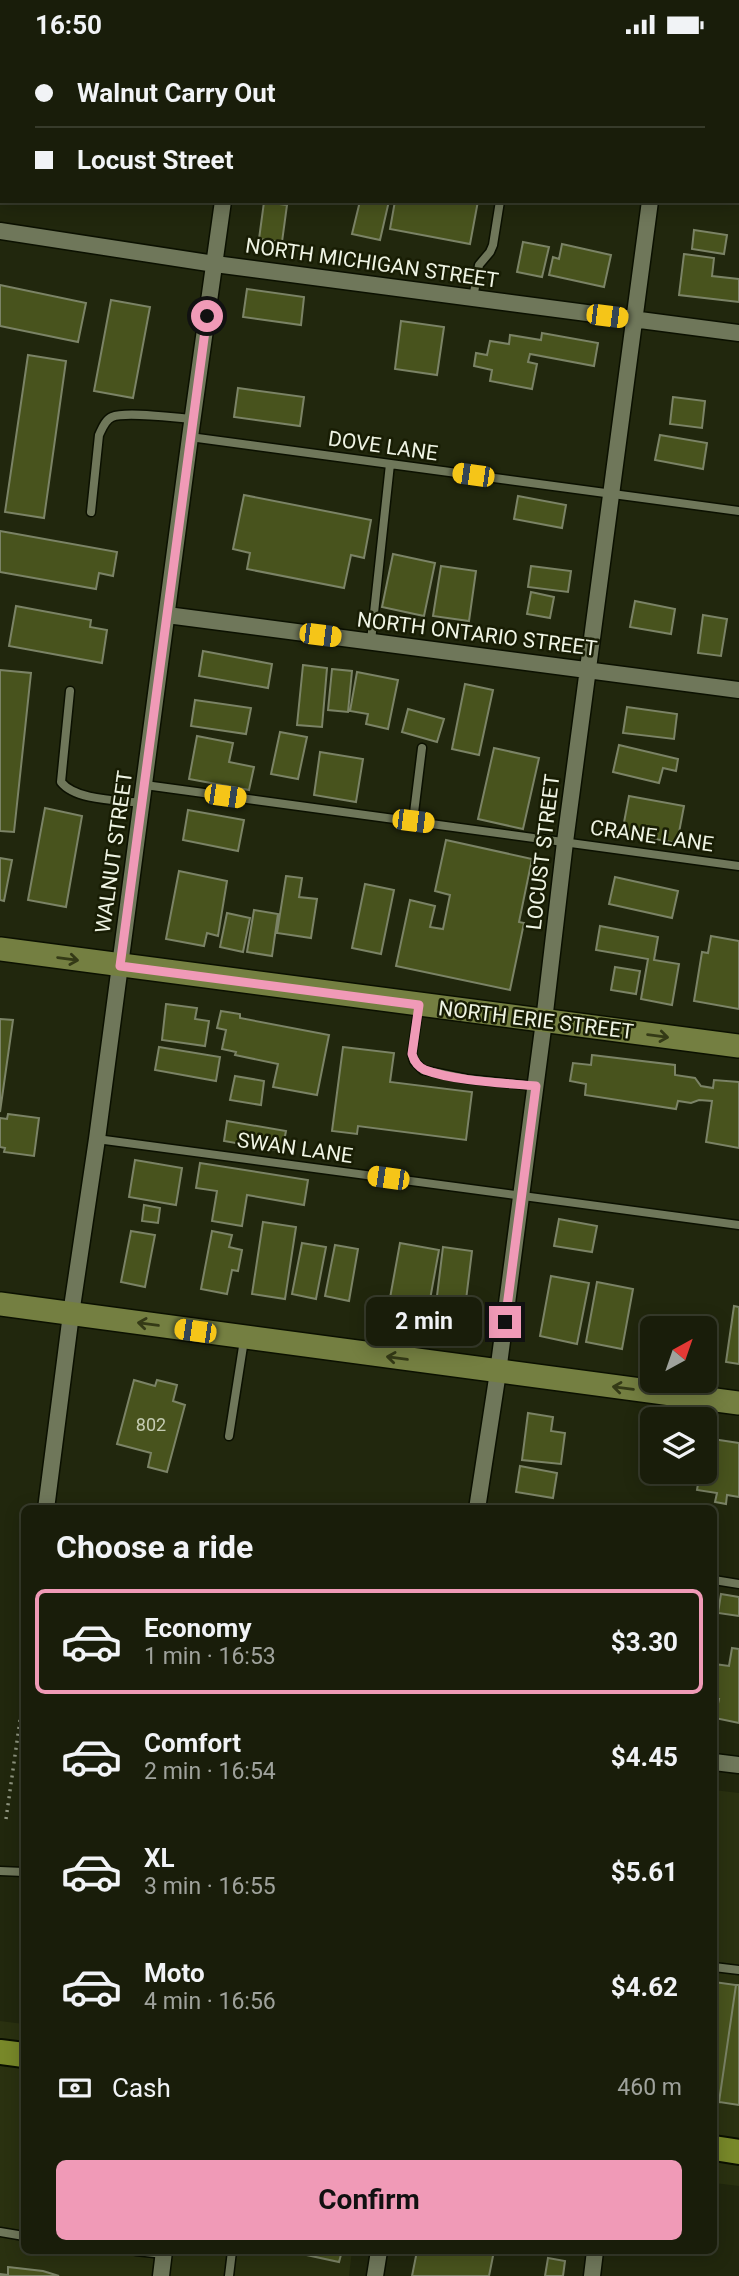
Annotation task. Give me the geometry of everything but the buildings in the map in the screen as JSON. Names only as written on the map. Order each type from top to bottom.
[{"type":"main road","points":[[0,2052],[21,2055]]},
{"type":"main road","points":[[717,2148],[739,2152]]},
{"type":"street","name":"WALNUT STREET","points":[[47,1505],[223,203]]},
{"type":"street","name":"LOCUST STREET","points":[[478,1505],[536,1086],[565,842],[650,203]]},
{"type":"street","name":"NORTH MICHIGAN STREET","points":[[0,231],[215,264],[739,333]]},
{"type":"street","name":"NORTH ONTARIO STREET","points":[[167,615],[739,690]]},
{"type":"street","name":"NORTH ERIE STREET","points":[[0,949],[739,1046]]},
{"type":"street","points":[[0,1304],[739,1403]]},
{"type":"street","points":[[717,1762],[739,1765]]},
{"type":"street","points":[[161,2276],[164,2254]]},
{"type":"street","points":[[375,2276],[379,2254]]},
{"type":"street","points":[[592,2276],[595,2254]]},
{"type":"lane","points":[[473,298],[479,265],[493,245],[500,203]]},
{"type":"lane","points":[[91,512],[99,435],[104,424],[112,417],[138,415],[192,419]]},
{"type":"lane","name":"DOVE LANE","points":[[190,437],[739,511]]},
{"type":"lane","points":[[371,641],[390,464]]},
{"type":"lane","points":[[71,691],[61,782],[76,795],[142,803]]},
{"type":"lane","points":[[413,821],[422,748]]},
{"type":"lane","name":"CRANE LANE","points":[[145,785],[739,866]]},
{"type":"lane","points":[[419,1005],[412,1054],[414,1061],[423,1070],[467,1079],[536,1086]]},
{"type":"lane","name":"SWAN LANE","points":[[97,1139],[739,1225]]},
{"type":"lane","points":[[229,1436],[245,1338]]},
{"type":"lane","points":[[717,1580],[739,1584]]},
{"type":"lane","points":[[0,1871],[21,1871]]},
{"type":"lane","points":[[717,1967],[739,1970]]},
{"type":"lane","points":[[0,2232],[21,2236]]},
{"type":"lane","points":[[229,2276],[232,2254]]},
{"type":"path","points":[[6,1819],[21,1713]]},
{"type":"shaded area","points":[[717,1790],[739,1793],[739,2186],[717,2183]]},
{"type":"shaded area","points":[[0,2021],[21,2024],[21,2254],[352,2254],[349,2276],[0,2276]]},
{"type":"route","points":[[207,316],[120,966],[419,1005],[412,1054],[414,1061],[423,1070],[467,1079],[536,1086],[505,1322]]}]
